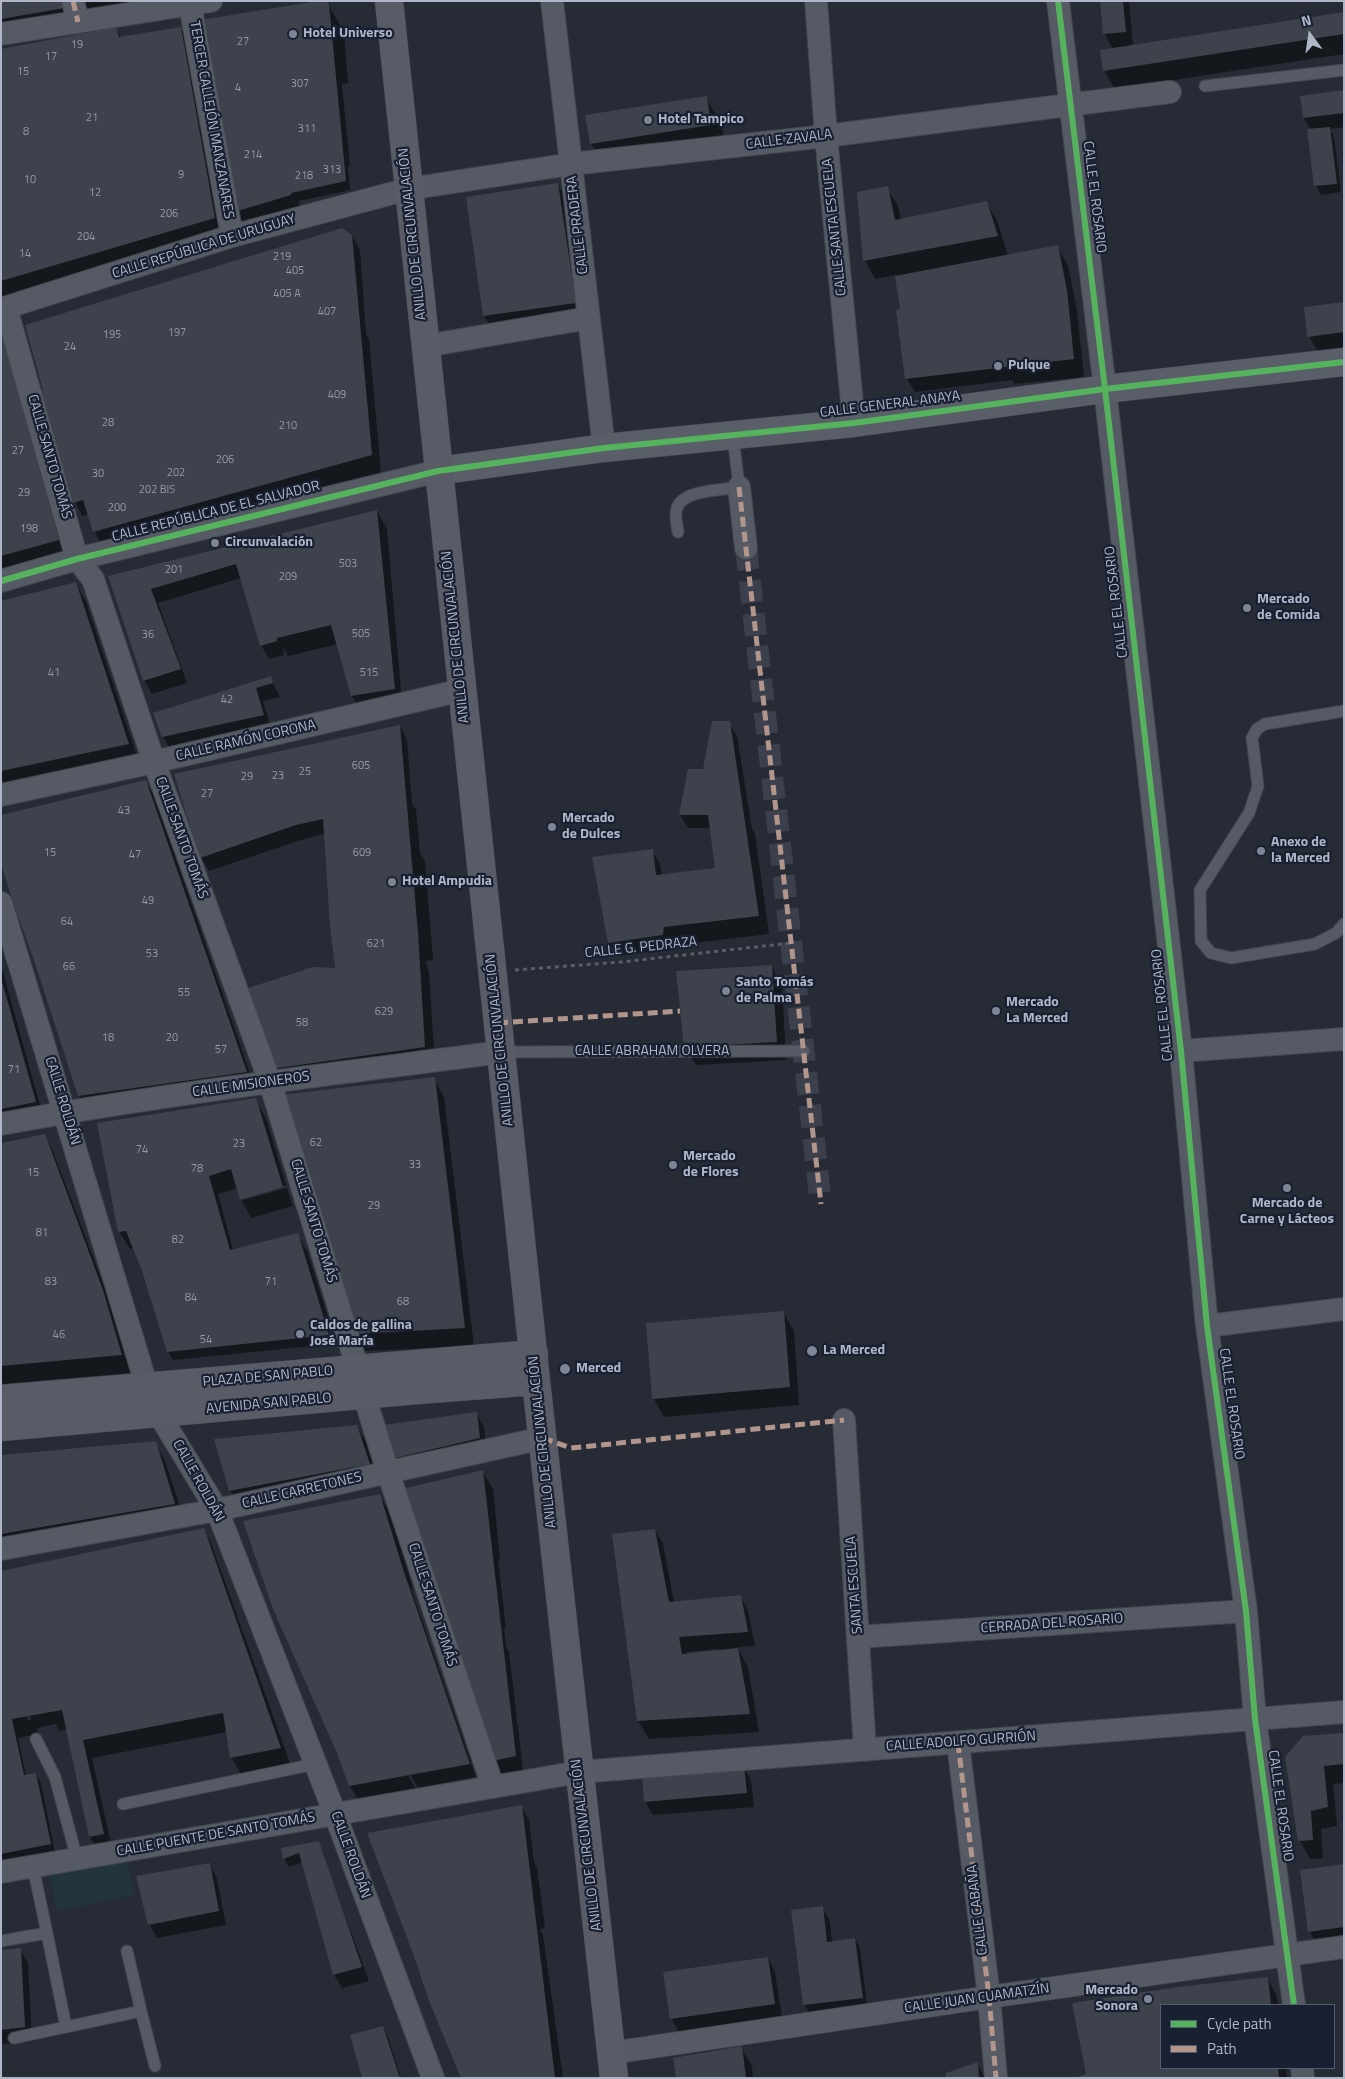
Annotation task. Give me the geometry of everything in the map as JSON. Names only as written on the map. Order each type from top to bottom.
[{"type":"main road","name":"ANILLO DE CIRCUNVALACIÓN","points":[[389,1],[542,1438],[613,2066]]},
{"type":"main road","name":"PLAZA DE SAN PABLO","points":[[1,1398],[147,1387],[361,1382],[534,1354]]},
{"type":"main road","name":"AVENIDA SAN PABLO","points":[[1,1427],[159,1414],[361,1382],[536,1381]]},
{"type":"street","name":"CALLE PRADERA","points":[[552,1],[604,448]]},
{"type":"street","name":"CALLE SANTA ESCUELA","points":[[816,1],[826,136],[854,423]]},
{"type":"street","name":"CALLE EL ROSARIO","points":[[1058,1],[1105,389],[1181,1051],[1208,1326],[1246,1611],[1256,1719],[1294,2004]]},
{"type":"street","points":[[1,34],[76,12],[200,3]]},
{"type":"street","name":"TERCER CALLEJÓN MANZANARES","points":[[200,3],[232,236]]},
{"type":"street","name":"CALLE ZAVALA","points":[[408,189],[571,164],[826,136],[1170,92]]},
{"type":"street","name":"CALLE REPÚBLICA DE URUGUAY","points":[[4,309],[232,236],[408,189]]},
{"type":"street","name":"CALLE SANTO TOMÁS","points":[[4,309],[77,559],[94,579],[154,762],[270,1082],[388,1472],[493,1786]]},
{"type":"street","points":[[425,346],[589,318]]},
{"type":"street","name":"CALLE GENERAL ANAYA","points":[[438,471],[604,448],[854,423],[1105,389],[1344,362]]},
{"type":"street","name":"CALLE REPÚBLICA DE EL SALVADOR","points":[[1,581],[77,559],[438,471]]},
{"type":"street","points":[[739,487],[746,548]]},
{"type":"street","name":"CALLE RAMÓN CORONA","points":[[1,795],[154,762],[462,690]]},
{"type":"street","name":"CALLE ROLDÁN","points":[[1,904],[147,1387],[159,1414],[217,1510],[335,1814],[433,2078]]},
{"type":"street","points":[[1181,1051],[1344,1040]]},
{"type":"street","name":"CALLE MISIONEROS","points":[[1,1124],[65,1112],[270,1082],[501,1052]]},
{"type":"street","points":[[1208,1326],[1344,1310]]},
{"type":"street","name":"SANTA ESCUELA","points":[[844,1420],[865,1750]]},
{"type":"street","name":"CALLE CARRETONES","points":[[1,1549],[217,1510],[542,1438]]},
{"type":"street","name":"CERRADA DEL ROSARIO","points":[[858,1637],[1246,1611]]},
{"type":"street","name":"CALLE ADOLFO GURRIÓN","points":[[579,1772],[1344,1712]]},
{"type":"street","name":"CALLE CABAÑA","points":[[958,1743],[989,1997],[996,2078]]},
{"type":"street","name":"CALLE PUENTE DE SANTO TOMÁS","points":[[1,1872],[579,1772]]},
{"type":"street","name":"CALLE JUAN CUAMATZÍN","points":[[613,2066],[989,1997],[1344,1947]]},
{"type":"lane","points":[[1205,86],[1344,70]]},
{"type":"lane","points":[[678,532],[677,506],[683,498],[693,494],[739,487],[733,436]]},
{"type":"lane","points":[[1344,711],[1265,724],[1257,730],[1252,738],[1258,786],[1249,813],[1200,890],[1201,940],[1211,953],[1231,958],[1315,944],[1336,933],[1344,924]]},
{"type":"lane","name":"CALLE ABRAHAM OLVERA","points":[[501,1052],[804,1051]]},
{"type":"lane","points":[[36,1739],[55,1777],[77,1859]]},
{"type":"lane","points":[[123,1804],[315,1764]]},
{"type":"lane","points":[[33,1867],[66,2027]]},
{"type":"lane","points":[[1,1941],[48,1933]]},
{"type":"lane","points":[[127,1951],[155,2066]]},
{"type":"lane","points":[[14,2038],[141,2010]]},
{"type":"shaded area","points":[[126,1857],[134,1895],[57,1911],[49,1873]]},
{"type":"building","points":[[1,1],[69,1],[70,7],[1,19]]},
{"type":"building","points":[[326,1],[329,4],[346,181],[291,193],[291,195],[231,213],[201,20]]},
{"type":"building","points":[[1100,1],[1123,1],[1126,32],[1103,34]]},
{"type":"building","points":[[1344,12],[1344,34],[1103,71],[1100,50]]},
{"type":"building","points":[[116,27],[119,37],[181,27],[215,218],[1,281],[1,49]]},
{"type":"building","points":[[1344,90],[1344,113],[1303,118],[1300,96]]},
{"type":"building","name":"Hotel Tampico","points":[[707,96],[711,125],[590,144],[585,115]]},
{"type":"building","points":[[1330,127],[1337,184],[1314,186],[1307,129]]},
{"type":"building","points":[[558,183],[576,303],[483,316],[466,197]]},
{"type":"building","points":[[888,186],[895,220],[987,201],[998,236],[863,261],[857,192]]},
{"type":"building","points":[[342,228],[352,235],[372,455],[93,532],[83,500],[73,503],[64,470],[58,472],[38,392],[43,390],[25,325]]},
{"type":"building","points":[[1058,245],[1067,290],[1074,359],[905,379],[896,311],[900,309],[895,276]]},
{"type":"building","points":[[1344,302],[1344,332],[1307,337],[1304,307]]},
{"type":"building","points":[[1,329],[59,540],[1,556]]},
{"type":"building","points":[[377,510],[395,689],[351,696],[331,625],[277,638],[277,641],[260,646],[236,564],[151,589],[181,669],[143,681],[108,576]]},
{"type":"building","points":[[76,582],[129,744],[1,771],[1,601]]},
{"type":"building","points":[[271,676],[273,683],[256,688],[264,715],[162,737],[153,713]]},
{"type":"building","points":[[712,721],[730,721],[759,916],[664,927],[663,935],[608,943],[592,857],[653,849],[656,875],[715,868],[708,815],[679,815],[688,769],[703,769]]},
{"type":"building","points":[[400,725],[418,933],[425,1047],[271,1069],[245,989],[304,969],[314,967],[335,968],[330,926],[323,819],[296,825],[200,858],[174,774]]},
{"type":"building","points":[[146,780],[247,1072],[78,1096],[1,864],[1,815]]},
{"type":"building","name":"Santo Tomás de Palma","points":[[772,965],[777,1042],[684,1047],[676,971]]},
{"type":"building","points":[[1,978],[36,1102],[1,1109]]},
{"type":"building","points":[[435,1077],[465,1328],[354,1334],[280,1095]]},
{"type":"building","points":[[256,1098],[283,1187],[240,1200],[231,1169],[209,1176],[230,1250],[298,1233],[329,1335],[167,1352],[142,1271],[126,1231],[118,1232],[97,1123]]},
{"type":"building","points":[[45,1134],[103,1290],[122,1355],[1,1366],[1,1143]]},
{"type":"building","points":[[784,1311],[790,1387],[652,1399],[646,1323]]},
{"type":"building","points":[[477,1412],[480,1438],[391,1459],[384,1425]]},
{"type":"building","points":[[357,1425],[370,1464],[229,1491],[214,1439]]},
{"type":"building","points":[[156,1441],[175,1504],[1,1534],[1,1455]]},
{"type":"building","points":[[483,1470],[516,1756],[492,1761],[402,1489]]},
{"type":"building","points":[[380,1494],[403,1569],[470,1764],[349,1786],[337,1753],[273,1609],[243,1521]]},
{"type":"building","points":[[204,1528],[281,1748],[230,1758],[223,1713],[83,1740],[104,1834],[89,1837],[62,1710],[12,1719],[24,1775],[36,1773],[51,1844],[1,1854],[1,1571]]},
{"type":"building","points":[[655,1529],[669,1602],[741,1595],[748,1632],[679,1637],[682,1654],[738,1648],[750,1714],[637,1721],[612,1534]]},
{"type":"building","points":[[1344,1733],[1344,1764],[1324,1766],[1328,1807],[1311,1811],[1313,1840],[1298,1841],[1285,1757],[1303,1736]]},
{"type":"building","points":[[744,1765],[747,1793],[644,1802],[642,1774]]},
{"type":"building","points":[[522,1805],[555,2078],[461,2078],[429,2001],[414,1956],[367,1833]]},
{"type":"building","points":[[319,1841],[362,1967],[333,1975],[299,1853],[283,1859],[281,1848]]},
{"type":"building","points":[[210,1863],[219,1911],[148,1925],[136,1876]]},
{"type":"building","points":[[1344,1864],[1344,1927],[1308,1932],[1300,1870]]},
{"type":"building","points":[[823,1906],[827,1942],[855,1938],[863,1998],[803,2005],[791,1910]]},
{"type":"building","points":[[21,1948],[25,2027],[1,2030],[1,1950]]},
{"type":"building","points":[[768,1957],[775,2004],[670,2019],[663,1972]]},
{"type":"building","points":[[1268,1977],[1271,2004],[1160,2004],[1160,2069],[1278,2069],[1279,2078],[1074,2078],[1086,2074],[1072,2003],[1177,1987]]},
{"type":"building","points":[[383,2026],[400,2078],[362,2078],[350,2035]]},
{"type":"building","points":[[742,2046],[746,2078],[676,2078],[673,2058]]},
{"type":"building","points":[[978,2062],[979,2078],[946,2078],[946,2073]]},
{"type":"tunnel","points":[[746,548],[821,1204]]},
{"type":"marked path","points":[[73,1],[78,22]]},
{"type":"marked path","points":[[739,487],[821,1204]]},
{"type":"marked path","points":[[498,1023],[680,1011]]},
{"type":"marked path","points":[[543,1438],[571,1448],[844,1420]]},
{"type":"marked path","points":[[958,1743],[989,1997],[996,2078]]},
{"type":"cycle path","points":[[1058,1],[1105,389],[1181,1051],[1207,1326],[1246,1611],[1255,1719],[1294,2004]]},
{"type":"cycle path","points":[[1,581],[77,559],[438,471],[604,448],[854,423],[1105,389],[1344,362]]},
{"type":"place","name":"Hotel Universo","points":[[293,34]]},
{"type":"place","name":"Hotel Tampico","points":[[648,120]]},
{"type":"place","name":"Pulque","points":[[998,366]]},
{"type":"place","name":"Circunvalación","points":[[215,543]]},
{"type":"place","name":"Mercado de Comida","points":[[1247,608]]},
{"type":"place","name":"Mercado de Dulces","points":[[552,827]]},
{"type":"place","name":"Anexo de la Merced","points":[[1261,851]]},
{"type":"place","name":"Hotel Ampudia","points":[[392,882]]},
{"type":"place","name":"Santo Tomás de Palma","points":[[726,991]]},
{"type":"place","name":"Mercado La Merced","points":[[996,1011]]},
{"type":"place","name":"Mercado de Flores","points":[[673,1165]]},
{"type":"place","name":"Mercado de Carne y Lácteos","points":[[1287,1188]]},
{"type":"place","name":"Caldos de gallina José María","points":[[300,1334]]},
{"type":"place","name":"La Merced","points":[[812,1351]]},
{"type":"place","name":"Merced","points":[[565,1369]]},
{"type":"place","name":"Mercado Sonora","points":[[1148,1999]]}]
